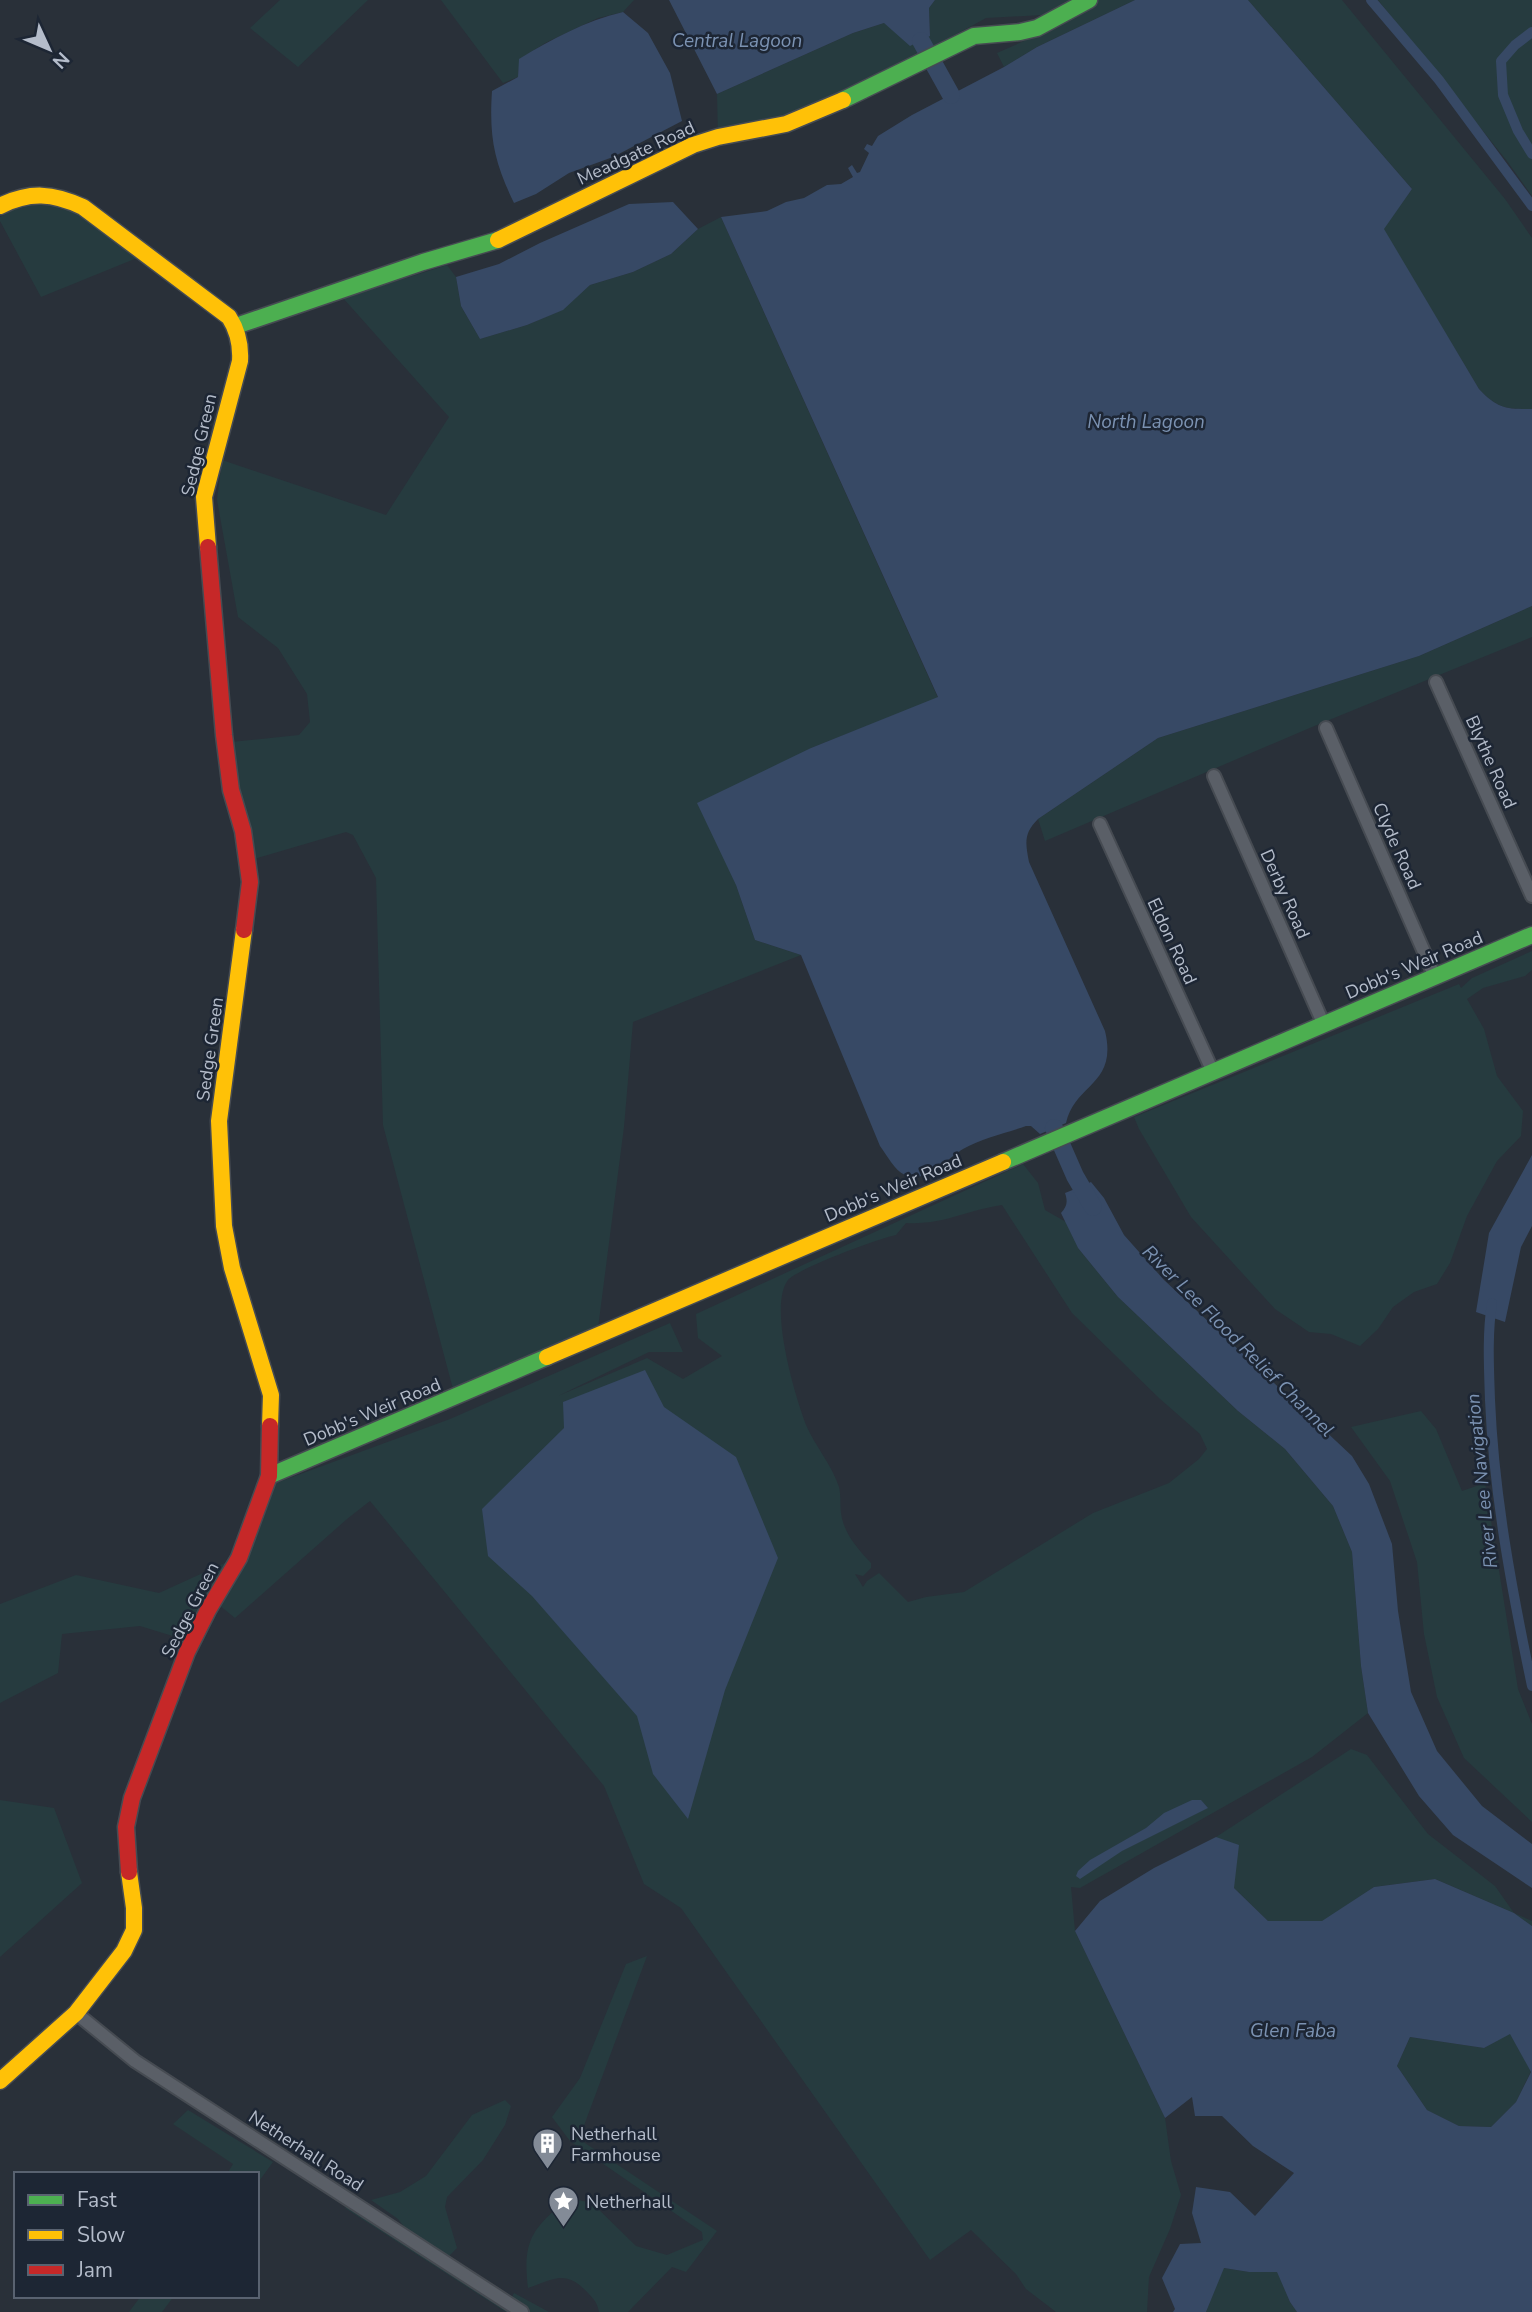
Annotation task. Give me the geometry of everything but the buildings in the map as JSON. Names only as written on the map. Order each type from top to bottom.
[{"type":"street","name":"Meadgate Road","points":[[236,326],[423,262],[505,238],[693,145],[718,137],[786,124],[974,36],[1037,28],[1089,0]]},
{"type":"street","points":[[0,206],[39,192],[83,207],[216,306],[236,326]]},
{"type":"street","name":"Sedge Green","points":[[0,2081],[76,2013],[124,1951],[134,1930],[126,1827],[132,1798],[187,1652],[239,1558],[269,1476],[271,1395],[230,1258],[224,1226],[219,1121],[232,1038],[250,882],[243,831],[231,790],[224,735],[204,497],[240,361],[236,326]]},
{"type":"street","name":"Blythe Road","points":[[1436,682],[1532,895]]},
{"type":"street","name":"Clyde Road","points":[[1326,728],[1435,977]]},
{"type":"street","name":"Derby Road","points":[[1214,776],[1324,1025]]},
{"type":"street","name":"Eldon Road","points":[[1100,824],[1213,1072]]},
{"type":"street","name":"Dobb's Weir Road","points":[[269,1476],[1532,935]]},
{"type":"street","name":"Netherhall Road","points":[[76,2013],[135,2061],[522,2312]]},
{"type":"green space","points":[[280,0],[368,0],[298,67],[250,28]]},
{"type":"green space","points":[[441,0],[634,0],[623,12],[598,18],[547,42],[520,59],[518,77],[503,83]]},
{"type":"green space","points":[[935,0],[1135,0],[1037,47],[1004,67],[997,53],[1031,38],[1042,15],[986,18],[910,60],[816,105],[750,129],[718,137],[717,94],[853,33],[884,23],[930,36],[929,8]]},
{"type":"green space","points":[[1248,0],[1342,0],[1505,199],[1532,238],[1532,409],[1503,406],[1492,401],[1479,389],[1383,229],[1412,189]]},
{"type":"green space","points":[[1378,0],[1532,0],[1532,196],[1507,161]]},
{"type":"green space","points":[[39,192],[80,215],[137,258],[41,297],[0,221],[0,217]]},
{"type":"green space","points":[[721,217],[938,698],[811,748],[736,885],[755,940],[801,955],[633,1022],[624,1127],[598,1328],[453,1389],[383,1125],[376,878],[353,835],[346,832],[254,859],[231,742],[299,735],[310,722],[307,694],[278,648],[238,617],[217,500],[222,460],[386,515],[449,417],[343,298],[447,265],[456,277],[461,306],[480,339],[527,325],[562,310],[590,285],[633,272],[671,254],[698,229]]},
{"type":"green space","points":[[1532,606],[1532,637],[1045,841],[1038,819],[1158,738],[1419,656]]},
{"type":"green space","points":[[1532,951],[1532,970],[1525,976],[1483,988],[1467,999],[1484,1029],[1497,1076],[1523,1111],[1521,1136],[1497,1161],[1467,1216],[1450,1263],[1437,1284],[1414,1292],[1393,1307],[1378,1329],[1360,1346],[1331,1334],[1309,1332],[1275,1309],[1191,1217],[1134,1117],[1459,984],[1461,988],[1472,978]]},
{"type":"green space","points":[[1023,1164],[1038,1183],[1045,1210],[1066,1222],[1078,1248],[1118,1297],[1238,1411],[1285,1449],[1333,1506],[1352,1552],[1361,1666],[1368,1713],[1312,1757],[1080,1888],[1071,1887],[1075,1931],[1165,2118],[1171,2161],[1181,2195],[1170,2229],[1149,2277],[1147,2312],[1056,2312],[1026,2289],[1016,2274],[971,2230],[930,2260],[681,1908],[644,1884],[604,1786],[370,1501],[235,1618],[219,1605],[246,1562],[276,1483],[450,1419],[670,1323],[683,1352],[649,1352],[558,1396],[647,1358],[683,1379],[722,1356],[698,1338],[696,1314]],"holes":[[[1002,1205],[1072,1313],[1200,1434],[1207,1449],[1199,1459],[1169,1483],[1093,1513],[964,1592],[908,1602],[879,1573],[863,1587],[855,1574],[863,1576],[871,1568],[871,1563],[845,1528],[839,1487],[806,1425],[790,1373],[781,1310],[788,1280],[822,1262],[896,1235],[906,1223],[944,1220]]]},
{"type":"green space","points":[[1421,1411],[1436,1429],[1462,1491],[1485,1483],[1518,1689],[1532,1724],[1532,1822],[1464,1758],[1437,1697],[1424,1634],[1417,1562],[1390,1481],[1351,1427]]},
{"type":"green space","points":[[227,1562],[208,1596],[189,1641],[140,1626],[62,1634],[58,1673],[0,1703],[0,1604],[76,1575],[159,1593]]},
{"type":"green space","points":[[1351,1749],[1367,1755],[1428,1834],[1495,1886],[1514,1913],[1435,1879],[1374,1887],[1322,1922],[1268,1921],[1234,1888],[1216,1837]]},
{"type":"green space","points":[[0,1800],[54,1808],[82,1883],[0,1957]]},
{"type":"green space","points":[[1514,1913],[1532,1921],[1532,1926]]},
{"type":"green space","points":[[647,1956],[579,2139],[717,2231],[686,2272],[672,2267],[628,2312],[599,2312],[592,2297],[570,2280],[558,2278],[528,2288],[527,2257],[533,2236],[547,2218],[569,2198],[592,2203],[636,2246],[667,2255],[703,2240],[702,2232],[570,2141],[552,2117],[580,2078],[626,1964]]},
{"type":"green space","points":[[1510,2033],[1531,2071],[1516,2102],[1491,2127],[1459,2126],[1427,2110],[1397,2066],[1410,2037],[1484,2048]]},
{"type":"green space","points":[[505,2100],[511,2106],[505,2125],[483,2160],[447,2197],[445,2207],[457,2248],[448,2257],[511,2299],[514,2293],[549,2312],[506,2312],[345,2208],[354,2197],[408,2232],[398,2219],[371,2200],[400,2192],[426,2176],[472,2115]]},
{"type":"green space","points":[[188,2110],[273,2162],[259,2181],[259,2172],[228,2172],[233,2164],[173,2124]]},
{"type":"green space","points":[[1223,2268],[1249,2272],[1277,2271],[1297,2312],[1206,2312]]},
{"type":"green space","points":[[140,2298],[172,2298],[162,2312],[129,2312]]},
{"type":"water","name":"Central Lagoon","points":[[669,0],[935,0],[929,8],[930,36],[910,46],[884,23],[853,33],[717,94]]},
{"type":"water","name":"North Lagoon","points":[[1135,0],[1248,0],[1412,189],[1384,229],[1479,389],[1492,401],[1503,406],[1532,409],[1532,606],[1419,656],[1158,738],[1038,819],[1027,838],[1029,862],[1105,1031],[1106,1063],[1094,1082],[1078,1099],[1066,1123],[1040,1134],[1031,1126],[1026,1126],[986,1139],[963,1149],[928,1174],[912,1177],[897,1170],[880,1146],[801,955],[755,940],[736,885],[697,803],[811,748],[938,697],[721,217],[767,211],[786,202],[804,198],[827,185],[841,184],[853,177],[848,168],[852,165],[857,173],[860,172],[869,153],[864,149],[867,144],[872,146],[878,136],[1037,47]]},
{"type":"water","points":[[623,12],[648,33],[670,73],[682,121],[613,157],[569,173],[536,194],[514,203],[494,149],[492,91],[518,77],[519,59],[569,31]]},
{"type":"water","points":[[673,202],[698,229],[671,254],[633,272],[590,285],[563,310],[527,325],[480,339],[461,306],[456,277],[499,264],[629,204]]},
{"type":"water","points":[[1532,1155],[1532,1226],[1521,1247],[1505,1322],[1476,1312],[1489,1233]]},
{"type":"water","points":[[1091,1182],[1104,1198],[1124,1235],[1164,1280],[1352,1456],[1369,1484],[1392,1544],[1398,1611],[1411,1692],[1437,1751],[1482,1806],[1532,1844],[1532,1888],[1453,1835],[1419,1796],[1368,1713],[1361,1666],[1352,1552],[1333,1506],[1285,1449],[1238,1411],[1118,1297],[1078,1248],[1061,1213],[1066,1204],[1065,1193],[1075,1189],[1079,1191],[1082,1186]]},
{"type":"water","points":[[645,1370],[664,1407],[736,1457],[778,1558],[725,1690],[688,1819],[653,1774],[637,1716],[532,1596],[488,1556],[482,1509],[564,1428],[563,1402]]},
{"type":"water","points":[[1192,1800],[1201,1800],[1208,1808],[1122,1851],[1080,1879],[1076,1876],[1090,1860],[1146,1828],[1164,1813]]},
{"type":"water","name":"Glen Faba","points":[[1216,1837],[1239,1845],[1234,1888],[1268,1921],[1322,1921],[1374,1887],[1435,1879],[1514,1913],[1532,1926],[1532,2312],[1297,2312],[1277,2272],[1249,2272],[1224,2268],[1206,2312],[1173,2312],[1175,2309],[1162,2278],[1180,2244],[1201,2243],[1192,2213],[1196,2187],[1230,2192],[1255,2216],[1294,2173],[1253,2146],[1222,2116],[1195,2116],[1192,2097],[1165,2118],[1075,1931],[1100,1901],[1154,1868]],"holes":[[[1510,2034],[1531,2072],[1516,2102],[1491,2127],[1459,2126],[1427,2110],[1397,2066],[1410,2037],[1484,2048]]]},
{"type":"waterway","name":"River Lee Navigation","points":[[1371,0],[1439,80],[1532,206]]},
{"type":"waterway","points":[[1532,32],[1515,45],[1501,61],[1503,95],[1518,131],[1532,154]]},
{"type":"waterway","name":"River Lee Flood Relief Channel","points":[[921,41],[951,95]]},
{"type":"waterway","name":"River Lee Flood Relief Channel","points":[[1054,1128],[1075,1176],[1093,1207]]},
{"type":"waterway","name":"River Lee Navigation","points":[[1492,1303],[1489,1364],[1495,1472],[1511,1579],[1532,1686]]},
{"type":"traffic: fast","points":[[843,100],[974,36],[1037,28],[1089,0]]},
{"type":"traffic: fast","points":[[236,326],[423,262],[498,240]]},
{"type":"traffic: fast","points":[[1003,1162],[1532,935]]},
{"type":"traffic: fast","points":[[269,1476],[547,1357]]},
{"type":"traffic: slow","points":[[498,240],[693,145],[718,137],[786,124],[843,100]]},
{"type":"traffic: slow","points":[[0,206],[21,198],[42,196],[62,199],[83,207],[229,317],[238,338],[240,361],[204,497],[208,547]]},
{"type":"traffic: slow","points":[[244,930],[219,1121],[224,1226],[232,1268],[271,1395],[270,1426]]},
{"type":"traffic: slow","points":[[547,1357],[1003,1162]]},
{"type":"traffic: slow","points":[[0,2081],[76,2013],[124,1951],[134,1930],[129,1872]]},
{"type":"traffic: jam","points":[[208,547],[224,735],[231,790],[243,831],[250,882],[244,930]]},
{"type":"traffic: jam","points":[[129,1872],[126,1827],[132,1798],[187,1652],[239,1558],[269,1476],[270,1426]]},
{"type":"place","name":"Netherhall Farmhouse","points":[[548,2171]]},
{"type":"place","name":"Netherhall","points":[[563,2229]]}]
